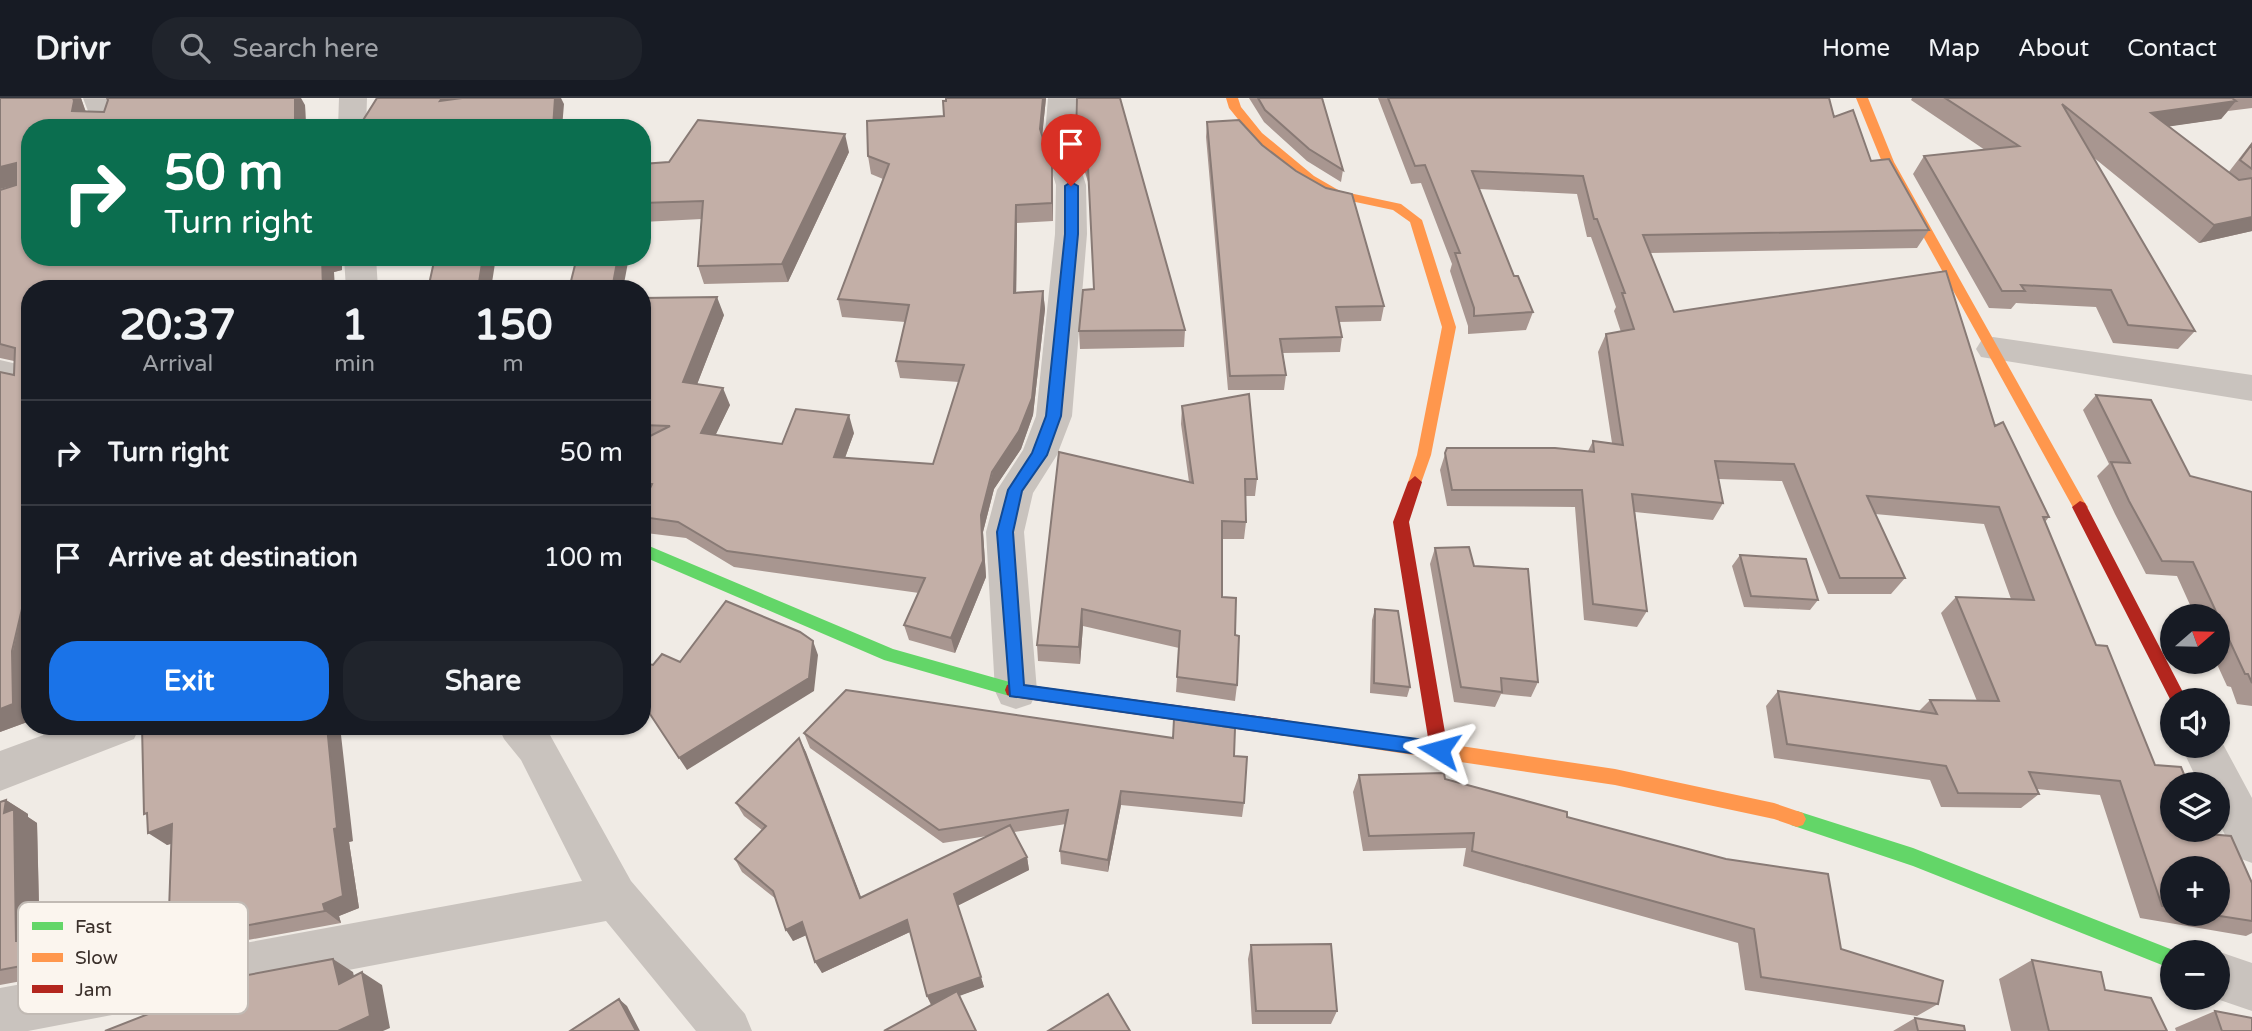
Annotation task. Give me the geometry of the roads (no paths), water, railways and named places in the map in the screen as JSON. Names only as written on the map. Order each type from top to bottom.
[{"type":"street","points":[[97,98],[105,119]]},
{"type":"street","points":[[352,119],[353,98]]},
{"type":"street","points":[[1016,691],[1005,532],[1015,490],[1039,455],[1054,416],[1071,234],[1071,186],[1059,147],[1062,98]]},
{"type":"street","points":[[1232,98],[1232,104],[1250,128],[1311,181],[1337,195],[1381,201],[1406,210],[1416,219],[1449,327],[1424,455],[1401,522],[1439,750]]},
{"type":"street","points":[[1862,98],[1888,162],[2069,486],[2173,688]]},
{"type":"street","points":[[1993,349],[2252,388]]},
{"type":"street","points":[[0,372],[21,377]]},
{"type":"street","points":[[651,553],[890,655],[1016,691],[1615,777],[1774,811],[1913,857],[2055,915],[2160,954]]},
{"type":"street","points":[[0,771],[96,735]]},
{"type":"street","points":[[526,735],[536,747],[615,897],[728,1031]]},
{"type":"street","points":[[2208,758],[2252,842]]},
{"type":"street","points":[[248,966],[615,897]]},
{"type":"street","points":[[2230,979],[2252,987]]},
{"type":"street","points":[[0,1012],[18,1009]]}]
